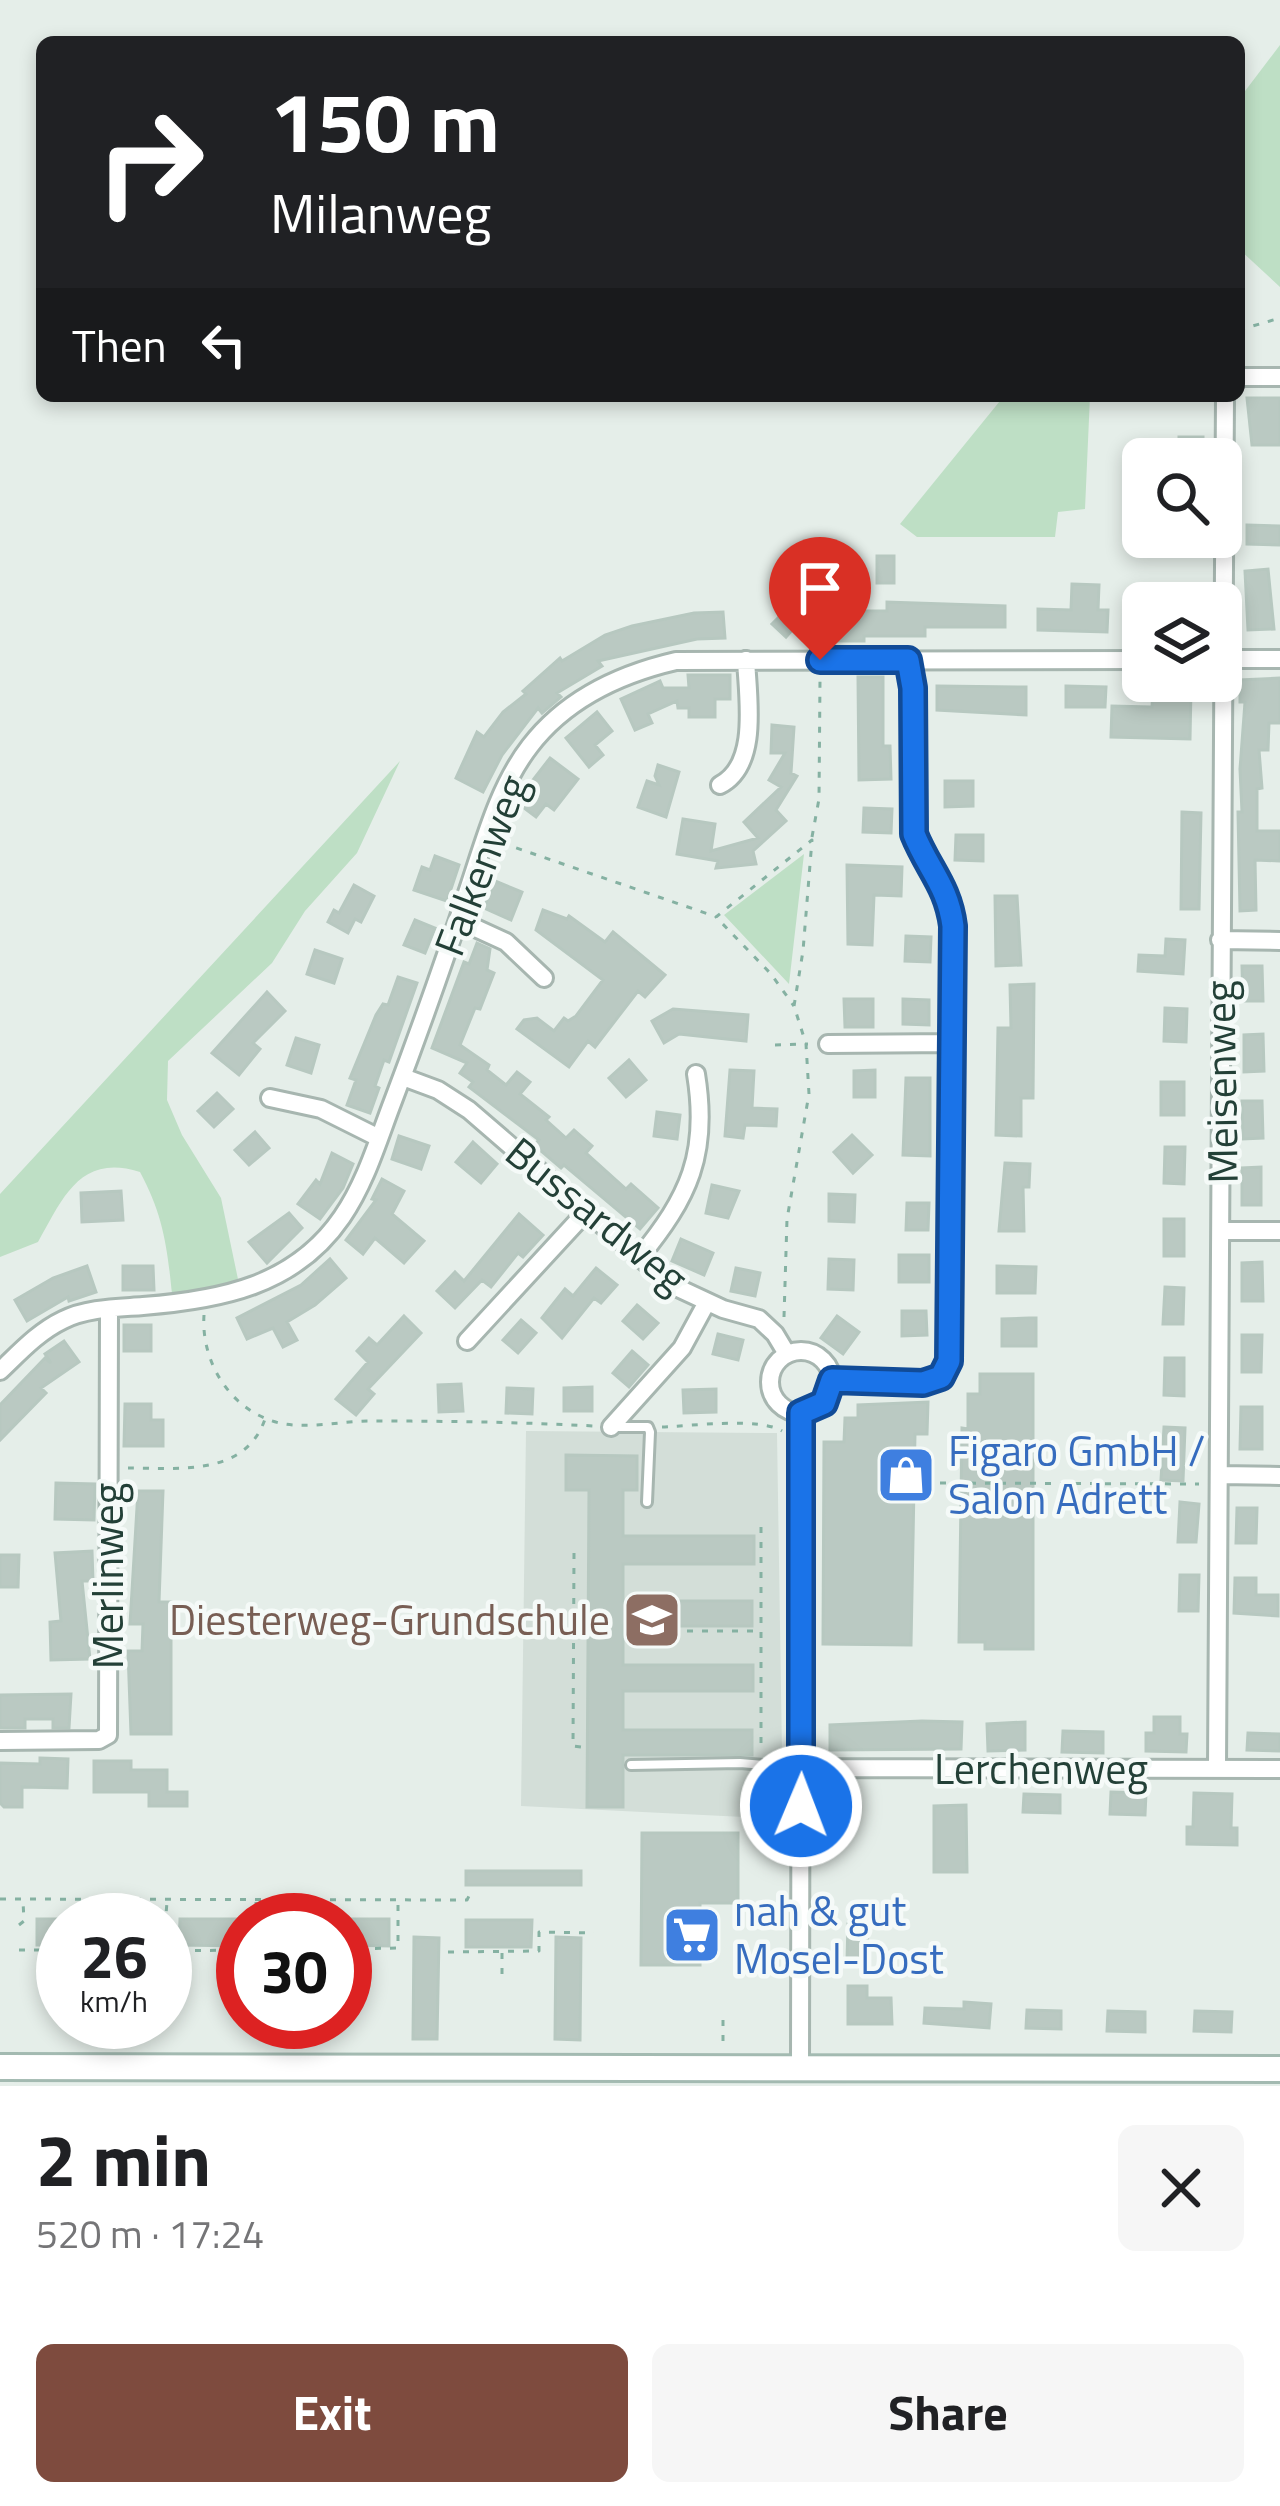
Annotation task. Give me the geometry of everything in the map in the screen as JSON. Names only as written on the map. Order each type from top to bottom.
[{"type":"street","points":[[1245,376],[1280,377]]},
{"type":"street","name":"Meisenweg","points":[[1224,582],[1225,402]]},
{"type":"street","name":"Falkenweg","points":[[0,1371],[39,1334],[67,1317],[206,1301],[269,1281],[321,1242],[356,1195],[513,770],[553,720],[610,680],[676,661],[1122,659]]},
{"type":"street","points":[[1242,659],[1280,659]]},
{"type":"street","points":[[720,785],[742,767],[746,660]]},
{"type":"street","points":[[832,1380],[923,1383],[941,1377],[949,1361],[953,926],[950,900],[914,834],[913,688],[908,660]]},
{"type":"street","name":"Meisenweg","points":[[1217,1768],[1223,702]]},
{"type":"street","points":[[458,920],[506,942],[544,978]]},
{"type":"street","points":[[1220,940],[1280,940]]},
{"type":"street","points":[[828,1044],[952,1043]]},
{"type":"street","points":[[639,1258],[667,1225],[689,1184],[701,1129],[696,1074]]},
{"type":"street","name":"Bussardweg","points":[[403,1077],[438,1090],[469,1110],[677,1288],[759,1319],[776,1334]]},
{"type":"street","points":[[270,1098],[321,1109],[379,1138]]},
{"type":"street","points":[[467,1341],[585,1213]]},
{"type":"street","points":[[1222,1231],[1280,1231]]},
{"type":"street","points":[[611,1427],[682,1348],[707,1302]]},
{"type":"street","name":"Merlinweg","points":[[0,1741],[98,1741],[108,1735],[109,1309]]},
{"type":"street","points":[[776,1334],[787,1354]]},
{"type":"street","points":[[811,1352],[821,1358],[832,1380],[824,1403],[801,1413],[776,1402],[770,1389],[770,1376],[787,1354],[811,1352]]},
{"type":"street","points":[[801,1413],[802,1768],[810,2074]]},
{"type":"street","points":[[1219,1480],[1280,1476]]},
{"type":"street","name":"Lerchenweg","points":[[802,1768],[1280,1768]]},
{"type":"street","points":[[0,2067],[693,2077],[1280,2069]]},
{"type":"lane","points":[[611,1427],[648,1426],[647,1502]]},
{"type":"lane","points":[[631,1765],[802,1768]]},
{"type":"path","points":[[1245,328],[1280,318]]},
{"type":"path","points":[[794,1006],[819,799],[820,660]]},
{"type":"path","points":[[485,838],[716,916],[794,1006],[806,1044],[808,1094],[787,1220],[784,1322],[776,1334]]},
{"type":"path","points":[[716,916],[812,840]]},
{"type":"path","points":[[776,1045],[806,1044]]},
{"type":"path","points":[[206,1301],[204,1344],[213,1367],[242,1404],[265,1419],[284,1424],[364,1421],[611,1427]]},
{"type":"path","points":[[109,1468],[220,1464],[255,1438],[265,1419]]},
{"type":"path","points":[[549,1424],[550,1431]]},
{"type":"path","points":[[648,1426],[757,1425],[776,1426],[786,1433]]},
{"type":"path","points":[[940,1483],[1219,1480]]},
{"type":"path","points":[[760,1527],[761,1765]]},
{"type":"path","points":[[574,1553],[573,1745],[588,1748]]},
{"type":"path","points":[[627,1631],[761,1631]]},
{"type":"path","points":[[372,1900],[467,1900],[470,1894]]},
{"type":"path","points":[[0,1899],[36,1899]]},
{"type":"path","points":[[19,1925],[24,1921],[23,1899]]},
{"type":"path","points":[[372,1949],[398,1948],[398,1900]]},
{"type":"path","points":[[448,1952],[539,1951],[539,1932],[593,1933]]},
{"type":"path","points":[[19,1950],[36,1950]]},
{"type":"path","points":[[502,1952],[502,1981]]},
{"type":"path","points":[[722,2020],[723,2043]]},
{"type":"shaded area","name":"Diesterweg-Grundschule","points":[[526,1431],[777,1433],[783,1819],[521,1806]]},
{"type":"green space","points":[[1280,45],[1280,287],[1245,255],[1245,91]]},
{"type":"green space","points":[[999,402],[1090,402],[1085,509],[1058,512],[1055,537],[917,537],[900,524]]},
{"type":"green space","points":[[400,761],[357,853],[305,911],[272,963],[168,1061],[167,1100],[182,1135],[221,1198],[239,1284],[172,1294],[154,1202],[140,1172],[119,1168],[88,1174],[65,1196],[38,1242],[0,1257],[0,1194]]},
{"type":"green space","points":[[804,854],[789,984],[724,915]]},
{"type":"building","points":[[1247,398],[1280,398],[1280,445],[1252,445]]},
{"type":"building","points":[[1247,525],[1280,526],[1280,545],[1247,544]]},
{"type":"building","points":[[877,556],[894,556],[894,583],[877,583]]},
{"type":"building","points":[[1268,569],[1274,629],[1248,630],[1245,571]]},
{"type":"building","points":[[812,579],[812,601],[854,601],[854,611],[887,611],[887,602],[1005,606],[1005,627],[925,627],[925,636],[864,636],[864,641],[826,641],[826,628],[794,628],[786,637],[772,624],[781,615],[781,580]]},
{"type":"building","points":[[1072,584],[1099,585],[1098,610],[1108,610],[1107,632],[1038,630],[1038,609],[1071,610]]},
{"type":"building","points":[[723,612],[725,638],[697,639],[598,661],[602,666],[557,693],[561,697],[542,713],[538,708],[502,755],[483,792],[456,778],[477,732],[484,737],[503,712],[526,694],[523,691],[560,658],[632,626]]},
{"type":"building","points":[[688,675],[730,675],[730,699],[715,699],[715,717],[689,717],[689,708],[678,708],[677,701],[648,714],[652,723],[635,730],[621,699],[660,681],[663,688],[689,688]]},
{"type":"building","points":[[858,677],[883,677],[883,746],[890,746],[891,779],[859,780]]},
{"type":"building","points":[[1280,678],[1280,723],[1269,723],[1268,750],[1259,750],[1262,788],[1257,789],[1257,831],[1280,831],[1280,861],[1255,860],[1256,910],[1240,911],[1238,812],[1242,812],[1245,702],[1242,680]]},
{"type":"building","points":[[937,686],[1026,687],[1026,715],[937,710]]},
{"type":"building","points":[[1066,686],[1106,687],[1105,707],[1066,707]]},
{"type":"building","points":[[1152,702],[1191,702],[1190,739],[1111,737],[1112,706],[1152,707]]},
{"type":"building","points":[[597,712],[612,731],[595,745],[603,755],[589,767],[566,738]]},
{"type":"building","points":[[772,725],[794,727],[791,773],[797,776],[776,810],[786,821],[753,851],[756,864],[716,868],[718,861],[677,854],[683,819],[715,824],[711,851],[758,838],[744,822],[781,787],[769,780],[785,753],[771,753]]},
{"type":"building","points":[[550,758],[578,779],[554,810],[546,804],[536,817],[520,805]]},
{"type":"building","points":[[658,765],[679,772],[666,817],[638,807],[647,781],[659,785]]},
{"type":"building","points":[[945,781],[973,781],[973,806],[945,807]]},
{"type":"building","points":[[864,808],[892,809],[891,833],[863,832]]},
{"type":"building","points":[[1182,812],[1201,813],[1199,909],[1181,909]]},
{"type":"building","points":[[956,835],[983,835],[983,861],[955,860]]},
{"type":"building","points":[[435,856],[459,865],[447,901],[414,890],[422,867],[430,870]]},
{"type":"building","points":[[847,865],[902,867],[901,896],[874,895],[872,945],[848,944]]},
{"type":"building","points":[[495,881],[522,892],[511,920],[484,908]]},
{"type":"building","points":[[354,885],[374,896],[361,922],[355,919],[348,933],[328,922],[334,910],[339,913]]},
{"type":"building","points":[[995,896],[1017,896],[1021,965],[996,966]]},
{"type":"building","points":[[543,910],[569,916],[605,942],[613,932],[665,975],[645,997],[638,991],[595,1047],[588,1041],[569,1067],[517,1029],[524,1020],[537,1018],[554,1031],[564,1018],[568,1021],[576,1016],[603,980],[536,930]]},
{"type":"building","points":[[415,920],[435,928],[425,953],[404,945]]},
{"type":"building","points":[[906,936],[931,937],[930,962],[905,961]]},
{"type":"building","points":[[1166,939],[1185,940],[1183,974],[1138,971],[1139,955],[1165,956]]},
{"type":"building","points":[[477,943],[490,949],[487,970],[494,973],[460,1045],[489,1065],[487,1070],[506,1085],[517,1072],[530,1082],[520,1094],[549,1117],[546,1120],[566,1138],[574,1130],[592,1146],[586,1153],[626,1189],[631,1184],[658,1208],[640,1229],[534,1145],[539,1140],[469,1087],[473,1082],[460,1073],[467,1063],[432,1048],[464,962],[469,964]]},
{"type":"building","points":[[315,950],[342,959],[334,983],[307,974]]},
{"type":"building","points":[[1242,966],[1262,966],[1263,1001],[1243,1001]]},
{"type":"building","points":[[398,977],[417,983],[389,1062],[384,1060],[370,1113],[347,1105],[356,1080],[350,1078]]},
{"type":"building","points":[[1034,984],[1033,1098],[1021,1098],[1021,1136],[996,1135],[998,1028],[1011,1028],[1010,985]]},
{"type":"building","points":[[267,992],[285,1011],[253,1043],[260,1049],[239,1075],[212,1053]]},
{"type":"building","points":[[844,999],[873,999],[873,1027],[845,1027]]},
{"type":"building","points":[[903,999],[929,1000],[929,1025],[903,1024]]},
{"type":"building","points":[[1165,1008],[1187,1009],[1186,1042],[1164,1041]]},
{"type":"building","points":[[673,1009],[748,1015],[746,1041],[679,1034],[664,1043],[652,1021]]},
{"type":"building","points":[[1263,1034],[1264,1071],[1244,1072],[1244,1035]]},
{"type":"building","points":[[296,1038],[319,1045],[311,1073],[287,1065]]},
{"type":"building","points":[[629,1060],[646,1080],[626,1097],[609,1078]]},
{"type":"building","points":[[730,1070],[754,1071],[752,1108],[777,1109],[776,1126],[745,1125],[743,1138],[725,1136]]},
{"type":"building","points":[[875,1070],[875,1097],[854,1097],[854,1071]]},
{"type":"building","points":[[906,1078],[930,1078],[930,1156],[903,1155]]},
{"type":"building","points":[[1161,1082],[1184,1082],[1184,1115],[1161,1115]]},
{"type":"building","points":[[217,1093],[233,1109],[214,1127],[198,1111]]},
{"type":"building","points":[[1242,1101],[1262,1101],[1263,1138],[1243,1139]]},
{"type":"building","points":[[657,1112],[680,1115],[677,1139],[654,1136]]},
{"type":"building","points":[[255,1132],[269,1148],[249,1165],[235,1150]]},
{"type":"building","points":[[852,1135],[872,1155],[853,1173],[834,1152]]},
{"type":"building","points":[[399,1136],[429,1146],[421,1169],[392,1159]]},
{"type":"building","points":[[473,1142],[497,1164],[481,1183],[456,1162]]},
{"type":"building","points":[[1165,1147],[1185,1147],[1184,1184],[1164,1183]]},
{"type":"building","points":[[332,1153],[353,1164],[343,1188],[320,1219],[298,1204],[316,1180],[320,1184]]},
{"type":"building","points":[[1005,1163],[1030,1164],[1029,1187],[1023,1187],[1024,1231],[999,1231]]},
{"type":"building","points":[[1261,1167],[1261,1205],[1242,1205],[1242,1168]]},
{"type":"building","points":[[382,1179],[404,1191],[392,1214],[424,1241],[404,1263],[375,1238],[363,1254],[346,1240],[376,1200],[372,1199]]},
{"type":"building","points":[[712,1185],[739,1191],[728,1218],[706,1213]]},
{"type":"building","points":[[121,1191],[123,1220],[82,1222],[81,1193]]},
{"type":"building","points":[[829,1194],[855,1195],[854,1222],[829,1221]]},
{"type":"building","points":[[907,1203],[929,1203],[928,1230],[906,1230]]},
{"type":"building","points":[[289,1213],[302,1228],[267,1263],[249,1242]]},
{"type":"building","points":[[519,1214],[543,1235],[523,1257],[518,1253],[491,1287],[482,1280],[455,1308],[437,1291],[455,1272],[464,1281]]},
{"type":"building","points":[[1164,1219],[1184,1219],[1184,1256],[1164,1256]]},
{"type":"building","points":[[681,1239],[713,1253],[704,1275],[672,1261]]},
{"type":"building","points":[[899,1255],[929,1255],[929,1282],[899,1282]]},
{"type":"building","points":[[330,1259],[346,1278],[287,1322],[297,1340],[283,1347],[273,1328],[247,1339],[237,1318],[301,1285]]},
{"type":"building","points":[[829,1259],[854,1260],[853,1290],[828,1289]]},
{"type":"building","points":[[1262,1262],[1263,1301],[1242,1301],[1242,1263]]},
{"type":"building","points":[[87,1266],[96,1292],[69,1301],[68,1297],[27,1321],[15,1300],[53,1278]]},
{"type":"building","points":[[123,1266],[153,1266],[154,1290],[123,1290]]},
{"type":"building","points":[[997,1266],[1036,1267],[1035,1293],[997,1293]]},
{"type":"building","points":[[596,1268],[617,1285],[601,1303],[594,1298],[562,1338],[542,1318],[565,1289],[573,1296]]},
{"type":"building","points":[[736,1268],[760,1273],[755,1296],[731,1291]]},
{"type":"building","points":[[1165,1287],[1184,1288],[1183,1324],[1163,1324]]},
{"type":"building","points":[[637,1305],[658,1323],[643,1339],[623,1321]]},
{"type":"building","points":[[902,1311],[926,1311],[927,1335],[902,1336]]},
{"type":"building","points":[[404,1316],[421,1333],[368,1389],[374,1394],[356,1415],[336,1399],[368,1362],[357,1351],[369,1338],[377,1345]]},
{"type":"building","points":[[837,1316],[859,1332],[843,1354],[821,1338]]},
{"type":"building","points":[[1036,1318],[1036,1346],[1002,1346],[1002,1319]]},
{"type":"building","points":[[521,1320],[536,1333],[518,1353],[503,1340]]},
{"type":"building","points":[[124,1325],[151,1325],[151,1351],[124,1351]]},
{"type":"building","points":[[718,1334],[743,1340],[738,1360],[713,1354]]},
{"type":"building","points":[[1242,1335],[1262,1335],[1261,1372],[1242,1372]]},
{"type":"building","points":[[64,1341],[79,1362],[41,1388],[46,1393],[0,1440],[0,1405],[45,1358],[51,1363],[45,1354]]},
{"type":"building","points":[[632,1351],[648,1365],[629,1387],[613,1373]]},
{"type":"building","points":[[1165,1358],[1184,1358],[1184,1396],[1164,1395]]},
{"type":"building","points":[[980,1374],[1033,1374],[1033,1649],[985,1649],[985,1642],[959,1642],[962,1428],[968,1429],[968,1394],[980,1394]]},
{"type":"building","points":[[461,1384],[463,1411],[439,1412],[438,1385]]},
{"type":"building","points":[[592,1387],[592,1411],[564,1411],[564,1388]]},
{"type":"building","points":[[507,1388],[533,1389],[532,1414],[506,1413]]},
{"type":"building","points":[[716,1389],[716,1412],[684,1413],[683,1390]]},
{"type":"building","points":[[928,1402],[927,1434],[915,1434],[911,1645],[823,1644],[824,1442],[844,1442],[845,1418],[858,1418],[858,1405]]},
{"type":"building","points":[[125,1404],[151,1404],[151,1420],[163,1420],[163,1446],[124,1446]]},
{"type":"building","points":[[1241,1407],[1262,1407],[1262,1449],[1240,1449]]},
{"type":"building","points":[[1164,1427],[1185,1428],[1183,1481],[1161,1480]]},
{"type":"building","points":[[566,1455],[637,1456],[637,1490],[623,1490],[623,1536],[754,1536],[754,1564],[623,1564],[623,1601],[752,1601],[752,1626],[623,1626],[623,1665],[753,1665],[753,1691],[623,1691],[623,1730],[752,1730],[752,1755],[623,1755],[623,1807],[587,1807],[589,1490],[566,1490]]},
{"type":"building","points":[[56,1483],[95,1484],[94,1520],[55,1519]]},
{"type":"building","points":[[138,1491],[163,1491],[159,1602],[171,1602],[171,1734],[131,1734],[128,1651],[142,1651],[143,1624],[130,1624]]},
{"type":"building","points":[[1180,1502],[1199,1504],[1196,1542],[1178,1542]]},
{"type":"building","points":[[1237,1508],[1257,1508],[1256,1543],[1236,1543]]},
{"type":"building","points":[[92,1551],[93,1581],[82,1581],[90,1659],[51,1660],[50,1622],[61,1621],[55,1553]]},
{"type":"building","points":[[0,1555],[19,1555],[18,1587],[0,1587]]},
{"type":"building","points":[[1180,1575],[1199,1575],[1198,1611],[1179,1611]]},
{"type":"building","points":[[1235,1578],[1256,1578],[1256,1595],[1278,1595],[1278,1616],[1234,1613]]},
{"type":"building","points":[[71,1694],[69,1728],[53,1728],[53,1719],[25,1719],[25,1728],[0,1728],[0,1695]]},
{"type":"building","points":[[1154,1717],[1180,1717],[1180,1734],[1187,1734],[1186,1752],[1146,1751],[1146,1733],[1154,1733]]},
{"type":"building","points":[[962,1722],[961,1749],[830,1750],[830,1725]]},
{"type":"building","points":[[1025,1722],[1025,1750],[988,1751],[987,1724]]},
{"type":"building","points":[[1063,1731],[1103,1732],[1103,1753],[1062,1752]]},
{"type":"building","points":[[1248,1733],[1280,1734],[1280,1751],[1247,1750]]},
{"type":"building","points":[[40,1758],[68,1759],[67,1788],[22,1787],[22,1807],[4,1807],[0,1803],[0,1763],[40,1764]]},
{"type":"building","points":[[94,1761],[131,1761],[131,1770],[167,1770],[167,1792],[187,1792],[187,1806],[149,1806],[149,1792],[94,1792]]},
{"type":"building","points":[[1111,1792],[1146,1793],[1145,1815],[1110,1814]]},
{"type":"building","points":[[1194,1793],[1232,1794],[1231,1828],[1237,1828],[1237,1845],[1187,1844],[1187,1827],[1193,1827]]},
{"type":"building","points":[[1024,1794],[1060,1795],[1060,1813],[1023,1812]]},
{"type":"building","points":[[966,1805],[967,1872],[934,1872],[934,1806]]},
{"type":"building","points":[[642,1833],[738,1833],[738,1903],[700,1903],[700,1965],[641,1965]]},
{"type":"building","points":[[466,1871],[581,1871],[581,1885],[466,1885]]},
{"type":"building","points":[[192,1919],[216,1919],[216,1946],[192,1945]]},
{"type":"building","points":[[372,1919],[389,1919],[389,1946],[372,1946]]},
{"type":"building","points":[[466,1920],[532,1920],[531,1947],[466,1947]]},
{"type":"building","points":[[848,1924],[868,1925],[867,1960],[847,1960]]},
{"type":"building","points":[[414,1937],[439,1938],[437,2039],[413,2039]]},
{"type":"building","points":[[556,1937],[581,1938],[580,2040],[555,2039]]},
{"type":"building","points":[[848,1986],[867,1986],[867,1998],[891,1998],[892,2024],[848,2024]]},
{"type":"building","points":[[964,2002],[991,2004],[989,2028],[924,2023],[925,2008],[964,2009]]},
{"type":"building","points":[[1027,2010],[1061,2011],[1061,2029],[1026,2028]]},
{"type":"building","points":[[1108,2011],[1145,2012],[1145,2032],[1107,2031]]},
{"type":"building","points":[[1195,2011],[1232,2012],[1231,2032],[1194,2031]]},
{"type":"place","name":"Figaro GmbH / Salon Adrett","points":[[906,1475]]},
{"type":"place","name":"Diesterweg-Grundschule","points":[[652,1620]]},
{"type":"place","name":"nah & gut Mosel-Dost","points":[[692,1935]]},
{"type":"route","points":[[801,1806],[801,1413],[824,1403],[832,1380],[923,1383],[941,1377],[949,1361],[953,926],[950,900],[914,834],[913,688],[908,660],[820,660]]}]
